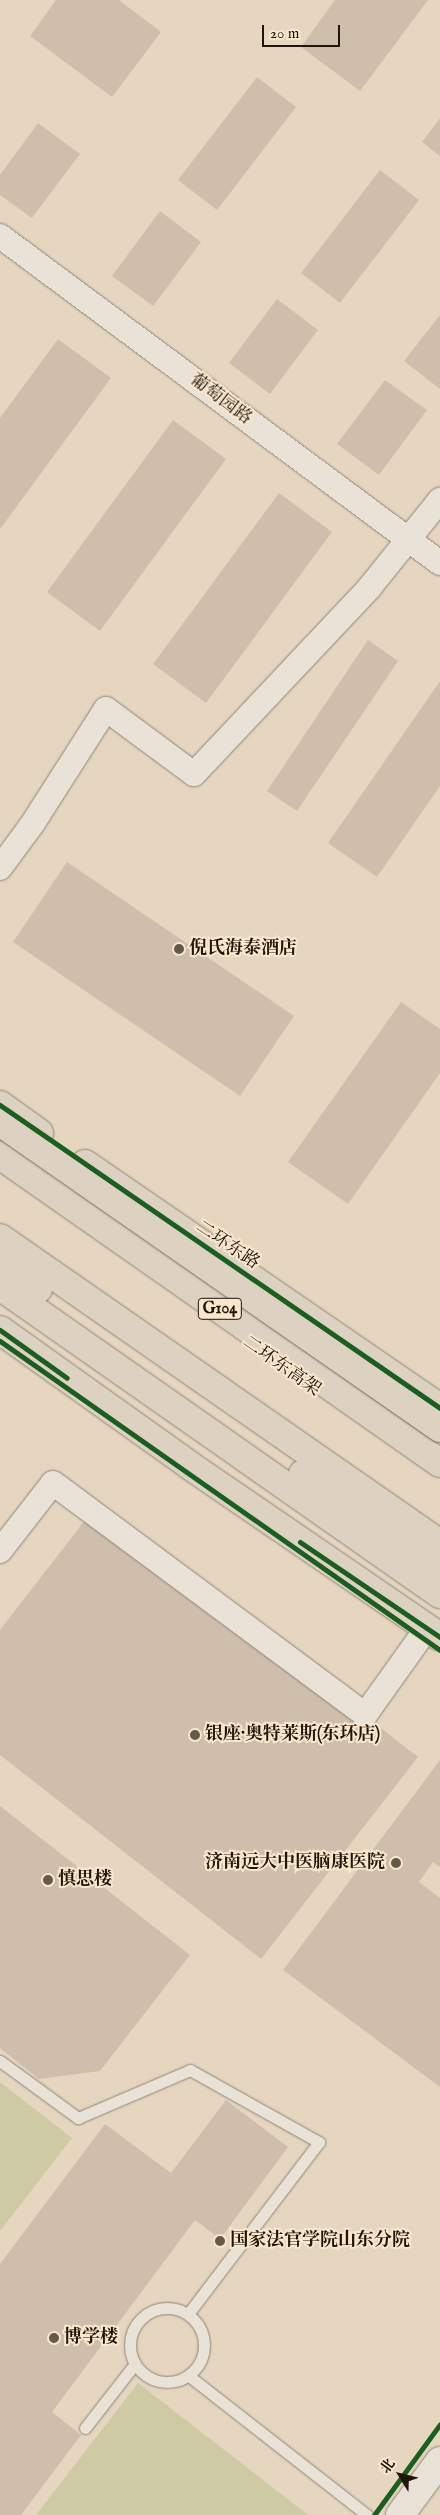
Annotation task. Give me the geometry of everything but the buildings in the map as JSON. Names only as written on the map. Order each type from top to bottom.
[{"type":"highway","name":"二环东路","points":[[0,1105],[440,1408]]},
{"type":"highway","points":[[0,1122],[440,1428]]},
{"type":"highway","name":"G104","points":[[0,1154],[440,1464]]},
{"type":"highway","name":"二环东高架","points":[[0,1170],[440,1478]]},
{"type":"highway","points":[[0,1238],[440,1544]]},
{"type":"highway","points":[[0,1263],[440,1570]]},
{"type":"highway","points":[[0,1286],[440,1594]]},
{"type":"highway","points":[[0,1330],[189,1466],[433,1633]]},
{"type":"highway","name":"二环东路","points":[[412,1389],[440,1442]]},
{"type":"main road","points":[[400,2515],[440,2461]]},
{"type":"street","name":"葡萄园路","points":[[0,236],[440,563]]},
{"type":"street","points":[[0,868],[33,823],[106,708],[194,774],[370,586],[440,500]]},
{"type":"street","points":[[0,1551],[53,1483],[365,1715],[433,1633]]},
{"type":"lane","points":[[0,2061],[78,2118],[190,2070],[319,2142],[188,2314]]},
{"type":"lane","points":[[164,2308],[176,2309],[188,2314],[197,2322],[204,2344],[203,2356],[198,2367],[189,2376],[178,2382],[165,2383],[153,2381],[142,2374],[134,2365],[129,2352],[129,2340],[133,2328],[141,2318],[151,2311],[164,2308]]},
{"type":"lane","points":[[85,2428],[134,2365]]},
{"type":"lane","points":[[189,2376],[367,2515]]},
{"type":"shaded area","points":[[0,2082],[72,2138],[0,2231]]},
{"type":"shaded area","points":[[138,2383],[308,2515],[36,2515]]},
{"type":"cycle path","points":[[0,1105],[440,1408]]},
{"type":"cycle path","points":[[0,1330],[67,1378]]},
{"type":"cycle path","points":[[0,1341],[440,1650]]},
{"type":"cycle path","points":[[300,1542],[440,1637]]},
{"type":"cycle path","points":[[374,2515],[440,2424]]},
{"type":"place","name":"倪氏海泰酒店","points":[[179,949]]},
{"type":"place","name":"银座·奥特莱斯(东环店)","points":[[195,1735]]},
{"type":"place","name":"济南远大中医脑康医院","points":[[396,1863]]},
{"type":"place","name":"慎思楼","points":[[48,1880]]},
{"type":"place","name":"国家法官学院山东分院","points":[[220,2241]]},
{"type":"place","name":"博学楼","points":[[54,2338]]}]
